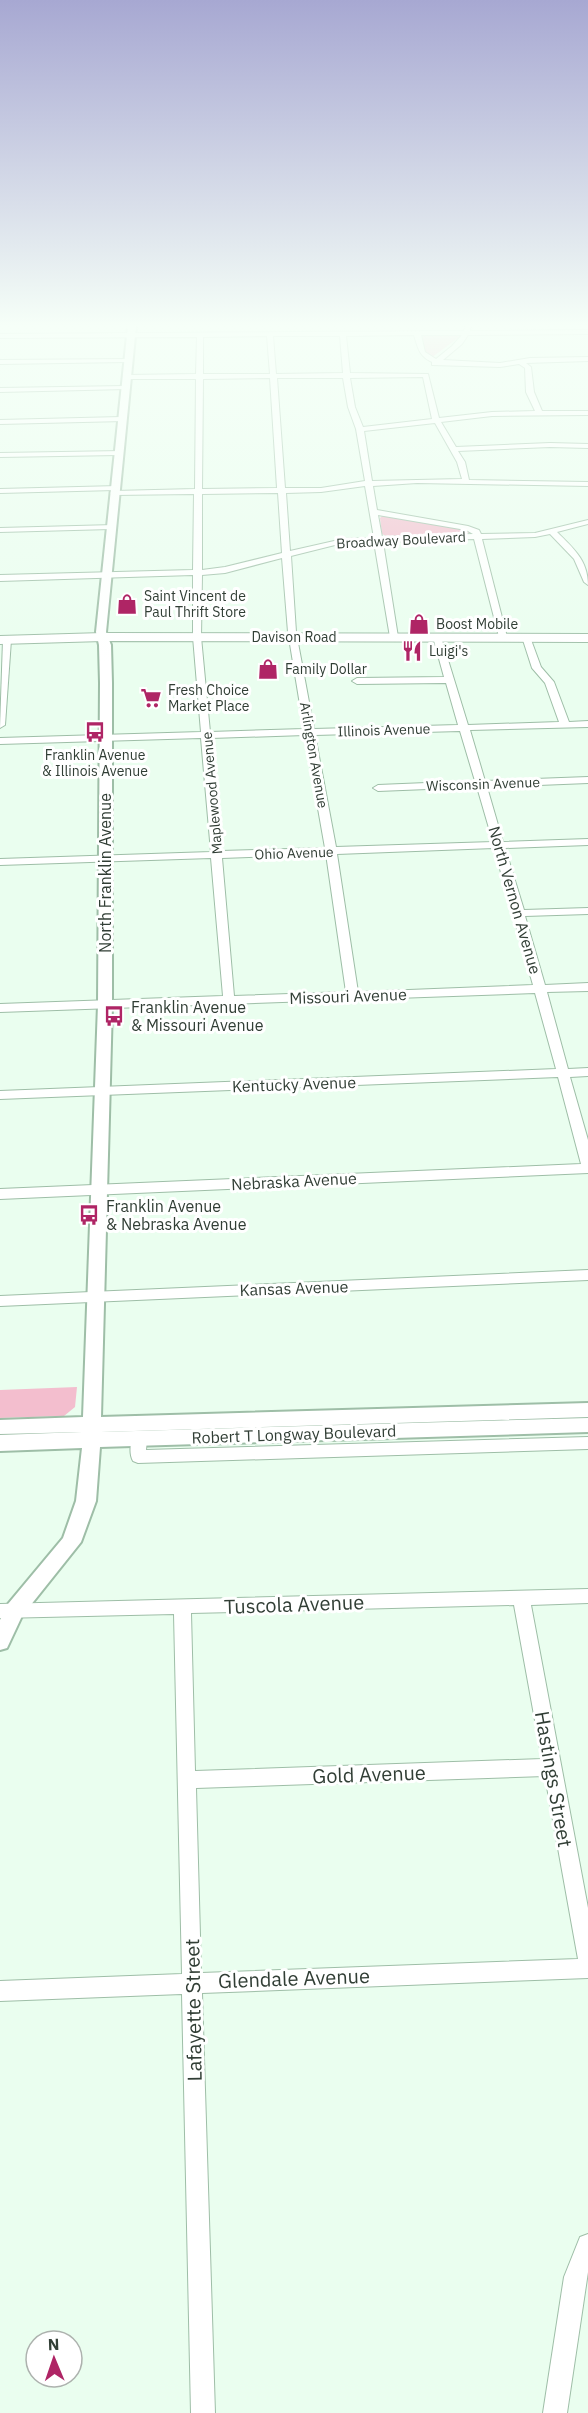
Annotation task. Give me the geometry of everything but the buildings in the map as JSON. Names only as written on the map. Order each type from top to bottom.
[{"type":"main road","name":"Davison Road","points":[[4,640],[104,637],[588,638]]},
{"type":"street","name":"North Franklin Avenue","points":[[0,1641],[8,1611],[71,1542],[86,1502],[92,1431],[105,1005],[104,637],[100,632],[120,439]]},
{"type":"street","name":"Maplewood Avenue","points":[[198,439],[197,637],[218,855],[229,1001]]},
{"type":"street","name":"Arlington Avenue","points":[[276,439],[293,637],[331,851],[353,996]]},
{"type":"street","points":[[362,439],[394,637]]},
{"type":"street","points":[[447,439],[461,462],[466,482]]},
{"type":"street","points":[[453,449],[550,445],[588,446]]},
{"type":"street","points":[[0,455],[119,453]]},
{"type":"street","points":[[0,491],[280,491],[321,490],[369,484],[466,482],[588,484]]},
{"type":"street","points":[[374,512],[468,528],[476,532],[502,637]]},
{"type":"street","name":"Broadway Boulevard","points":[[0,578],[225,570],[333,542],[553,532],[588,522]]},
{"type":"street","points":[[0,530],[111,527]]},
{"type":"street","points":[[553,532],[578,558],[588,582]]},
{"type":"street","points":[[578,558],[588,560]]},
{"type":"street","name":"Broadway Boulevard","points":[[0,572],[97,570],[107,574]]},
{"type":"street","name":"North Vernon Avenue","points":[[437,637],[519,913],[588,1166]]},
{"type":"street","points":[[526,637],[537,668],[549,681],[565,724]]},
{"type":"street","points":[[0,725],[4,640]]},
{"type":"street","points":[[357,681],[449,680]]},
{"type":"street","name":"Illinois Avenue","points":[[0,741],[588,724]]},
{"type":"street","name":"Wisconsin Avenue","points":[[378,788],[588,780]]},
{"type":"street","name":"Ohio Avenue","points":[[0,862],[588,842]]},
{"type":"street","points":[[519,913],[588,911]]},
{"type":"street","name":"Missouri Avenue","points":[[0,1008],[588,987]]},
{"type":"street","name":"Kentucky Avenue","points":[[0,1095],[588,1072]]},
{"type":"street","name":"Nebraska Avenue","points":[[0,1194],[588,1166]]},
{"type":"street","name":"Kansas Avenue","points":[[0,1300],[588,1275]]},
{"type":"street","name":"Robert T Longway Boulevard","points":[[0,1427],[92,1431],[588,1410]]},
{"type":"street","name":"Robert T Longway Boulevard","points":[[0,1443],[92,1431],[139,1439],[588,1425]]},
{"type":"street","points":[[139,1439],[138,1457],[588,1443]]},
{"type":"street","name":"Tuscola Avenue","points":[[8,1611],[588,1596]]},
{"type":"street","name":"Hastings Street","points":[[521,1598],[588,1960]]},
{"type":"street","name":"Lafayette Street","points":[[182,1608],[203,2413]]},
{"type":"street","name":"Gold Avenue","points":[[187,1780],[552,1767]]},
{"type":"street","name":"Glendale Avenue","points":[[0,1990],[588,1968]]},
{"type":"street","points":[[555,2413],[575,2277],[588,2245]]},
{"type":"shaded area","points":[[382,516],[462,529],[471,533],[388,537],[382,534],[380,518]]},
{"type":"shaded area","points":[[77,1387],[75,1407],[64,1416],[0,1418],[0,1390]]},
{"type":"place","name":"Saint Vincent de Paul Thrift Store","points":[[127,604]]},
{"type":"place","name":"Boost Mobile","points":[[419,624]]},
{"type":"place","name":"Luigi's","points":[[412,651]]},
{"type":"place","name":"Family Dollar","points":[[268,669]]},
{"type":"place","name":"Fresh Choice Market Place","points":[[151,698]]},
{"type":"place","name":"Franklin Avenue & Illinois Avenue","points":[[95,732]]},
{"type":"place","name":"Franklin Avenue & Missouri Avenue","points":[[114,1016]]},
{"type":"place","name":"Franklin Avenue & Nebraska Avenue","points":[[89,1215]]}]
